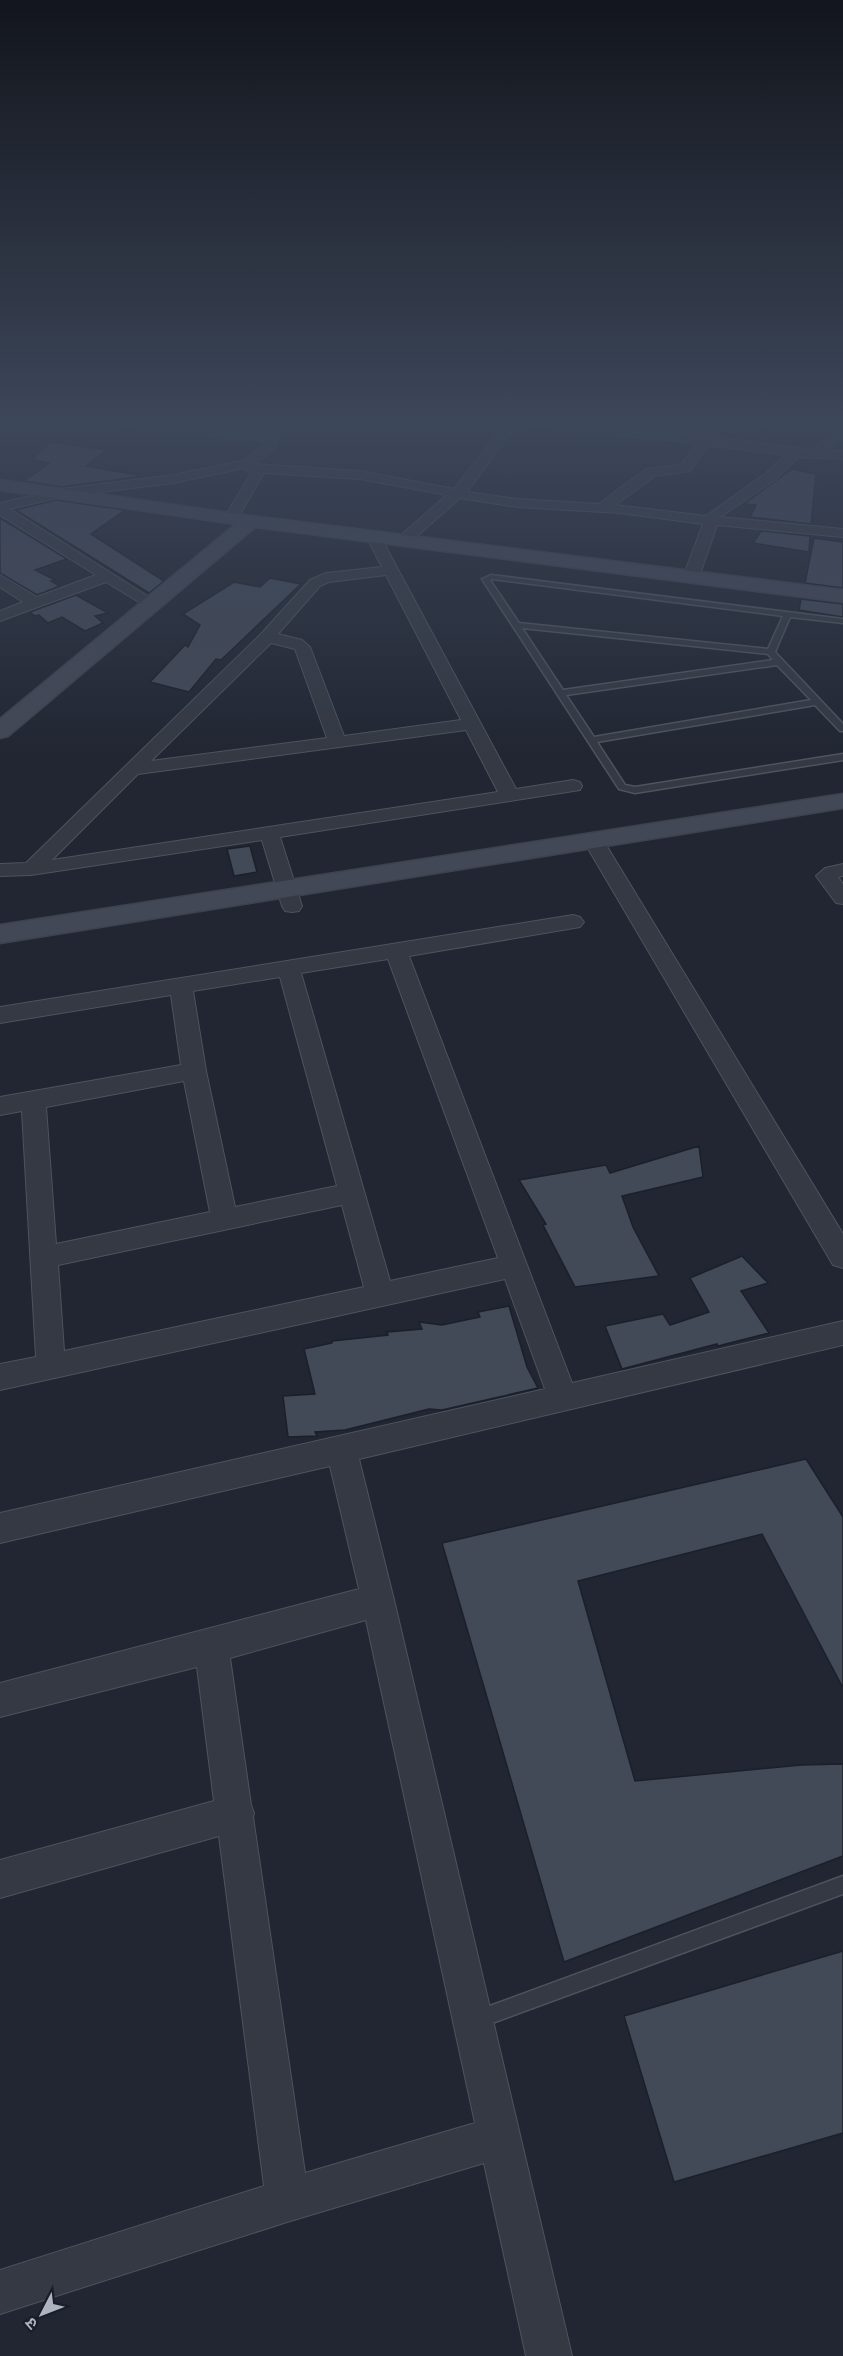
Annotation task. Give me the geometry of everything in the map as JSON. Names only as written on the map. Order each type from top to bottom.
[{"type":"street","points":[[41,534],[152,604]]},
{"type":"street","points":[[0,731],[236,534]]},
{"type":"street","points":[[356,534],[843,596]]},
{"type":"street","points":[[404,540],[411,534]]},
{"type":"street","points":[[691,577],[706,534]]},
{"type":"street","points":[[373,536],[510,796]]},
{"type":"street","points":[[31,869],[267,637],[315,583],[326,578],[391,570]]},
{"type":"street","points":[[0,615],[108,576]]},
{"type":"street","points":[[0,580],[35,603]]},
{"type":"street","points":[[267,637],[296,643],[302,648],[337,742]]},
{"type":"street","points":[[135,769],[472,724]]},
{"type":"street","points":[[0,870],[31,869],[573,786]]},
{"type":"street","points":[[0,952],[290,898],[598,849],[843,801]]},
{"type":"street","points":[[598,849],[843,820]]},
{"type":"street","points":[[269,832],[290,898]]},
{"type":"street","points":[[598,849],[843,1257]]},
{"type":"street","points":[[843,870],[826,876],[843,898]]},
{"type":"street","points":[[0,934],[290,898]]},
{"type":"street","points":[[0,1015],[573,922]]},
{"type":"street","points":[[396,951],[563,1397]]},
{"type":"street","points":[[289,969],[380,1296]]},
{"type":"street","points":[[181,986],[194,1071],[224,1219]]},
{"type":"street","points":[[0,1106],[194,1071]]},
{"type":"street","points":[[33,1100],[51,1366]]},
{"type":"street","points":[[44,1257],[352,1193]]},
{"type":"street","points":[[0,1377],[514,1266]]},
{"type":"street","points":[[0,1528],[843,1333]]},
{"type":"street","points":[[341,1449],[378,1600],[549,2356]]},
{"type":"street","points":[[0,1700],[378,1600]]},
{"type":"street","points":[[211,1646],[236,1814],[287,2200]]},
{"type":"street","points":[[0,1879],[236,1814]]},
{"type":"street","points":[[0,2292],[287,2200],[498,2138]]},
{"type":"lane","points":[[843,621],[487,578],[622,787],[630,790],[843,757]]},
{"type":"lane","points":[[771,652],[787,614]]},
{"type":"lane","points":[[516,626],[771,652],[843,729]]},
{"type":"lane","points":[[561,693],[778,662]]},
{"type":"lane","points":[[591,740],[816,702]]},
{"type":"lane","points":[[472,2022],[843,1885]]},
{"type":"building","points":[[0,534],[26,534],[67,559],[35,570],[55,580],[51,581],[60,586],[37,595],[0,573]]},
{"type":"building","points":[[54,534],[91,534],[164,581],[149,593]]},
{"type":"building","points":[[759,534],[810,536],[809,552],[753,543]]},
{"type":"building","points":[[814,538],[843,542],[843,588],[805,583]]},
{"type":"building","points":[[270,578],[301,584],[221,660],[216,659],[189,692],[150,682],[185,645],[188,647],[200,625],[183,614],[234,582],[260,587]]},
{"type":"building","points":[[76,595],[108,613],[95,616],[103,623],[85,631],[62,617],[48,623],[39,615],[35,616],[30,612]]},
{"type":"building","points":[[801,599],[843,604],[843,617],[799,610]]},
{"type":"building","points":[[250,846],[257,872],[234,876],[227,849]]},
{"type":"building","points":[[699,1146],[703,1177],[622,1196],[633,1227],[659,1276],[575,1287],[543,1225],[546,1224],[519,1180],[606,1165],[610,1173]]},
{"type":"building","points":[[742,1256],[768,1283],[741,1291],[769,1333],[622,1369],[605,1326],[663,1314],[670,1325],[709,1312],[690,1278]]},
{"type":"building","points":[[509,1306],[527,1367],[538,1388],[442,1410],[429,1409],[345,1430],[315,1432],[317,1436],[288,1437],[283,1396],[315,1394],[304,1349],[332,1343],[332,1341],[422,1329],[419,1322],[442,1325],[480,1317],[478,1312]]},
{"type":"building","points":[[806,1459],[843,1517],[843,1688],[762,1534],[578,1581],[635,1781],[801,1765],[843,1764],[843,1856],[564,1962],[442,1543]]},
{"type":"building","points":[[843,1951],[843,2133],[674,2182],[624,2016]]}]
